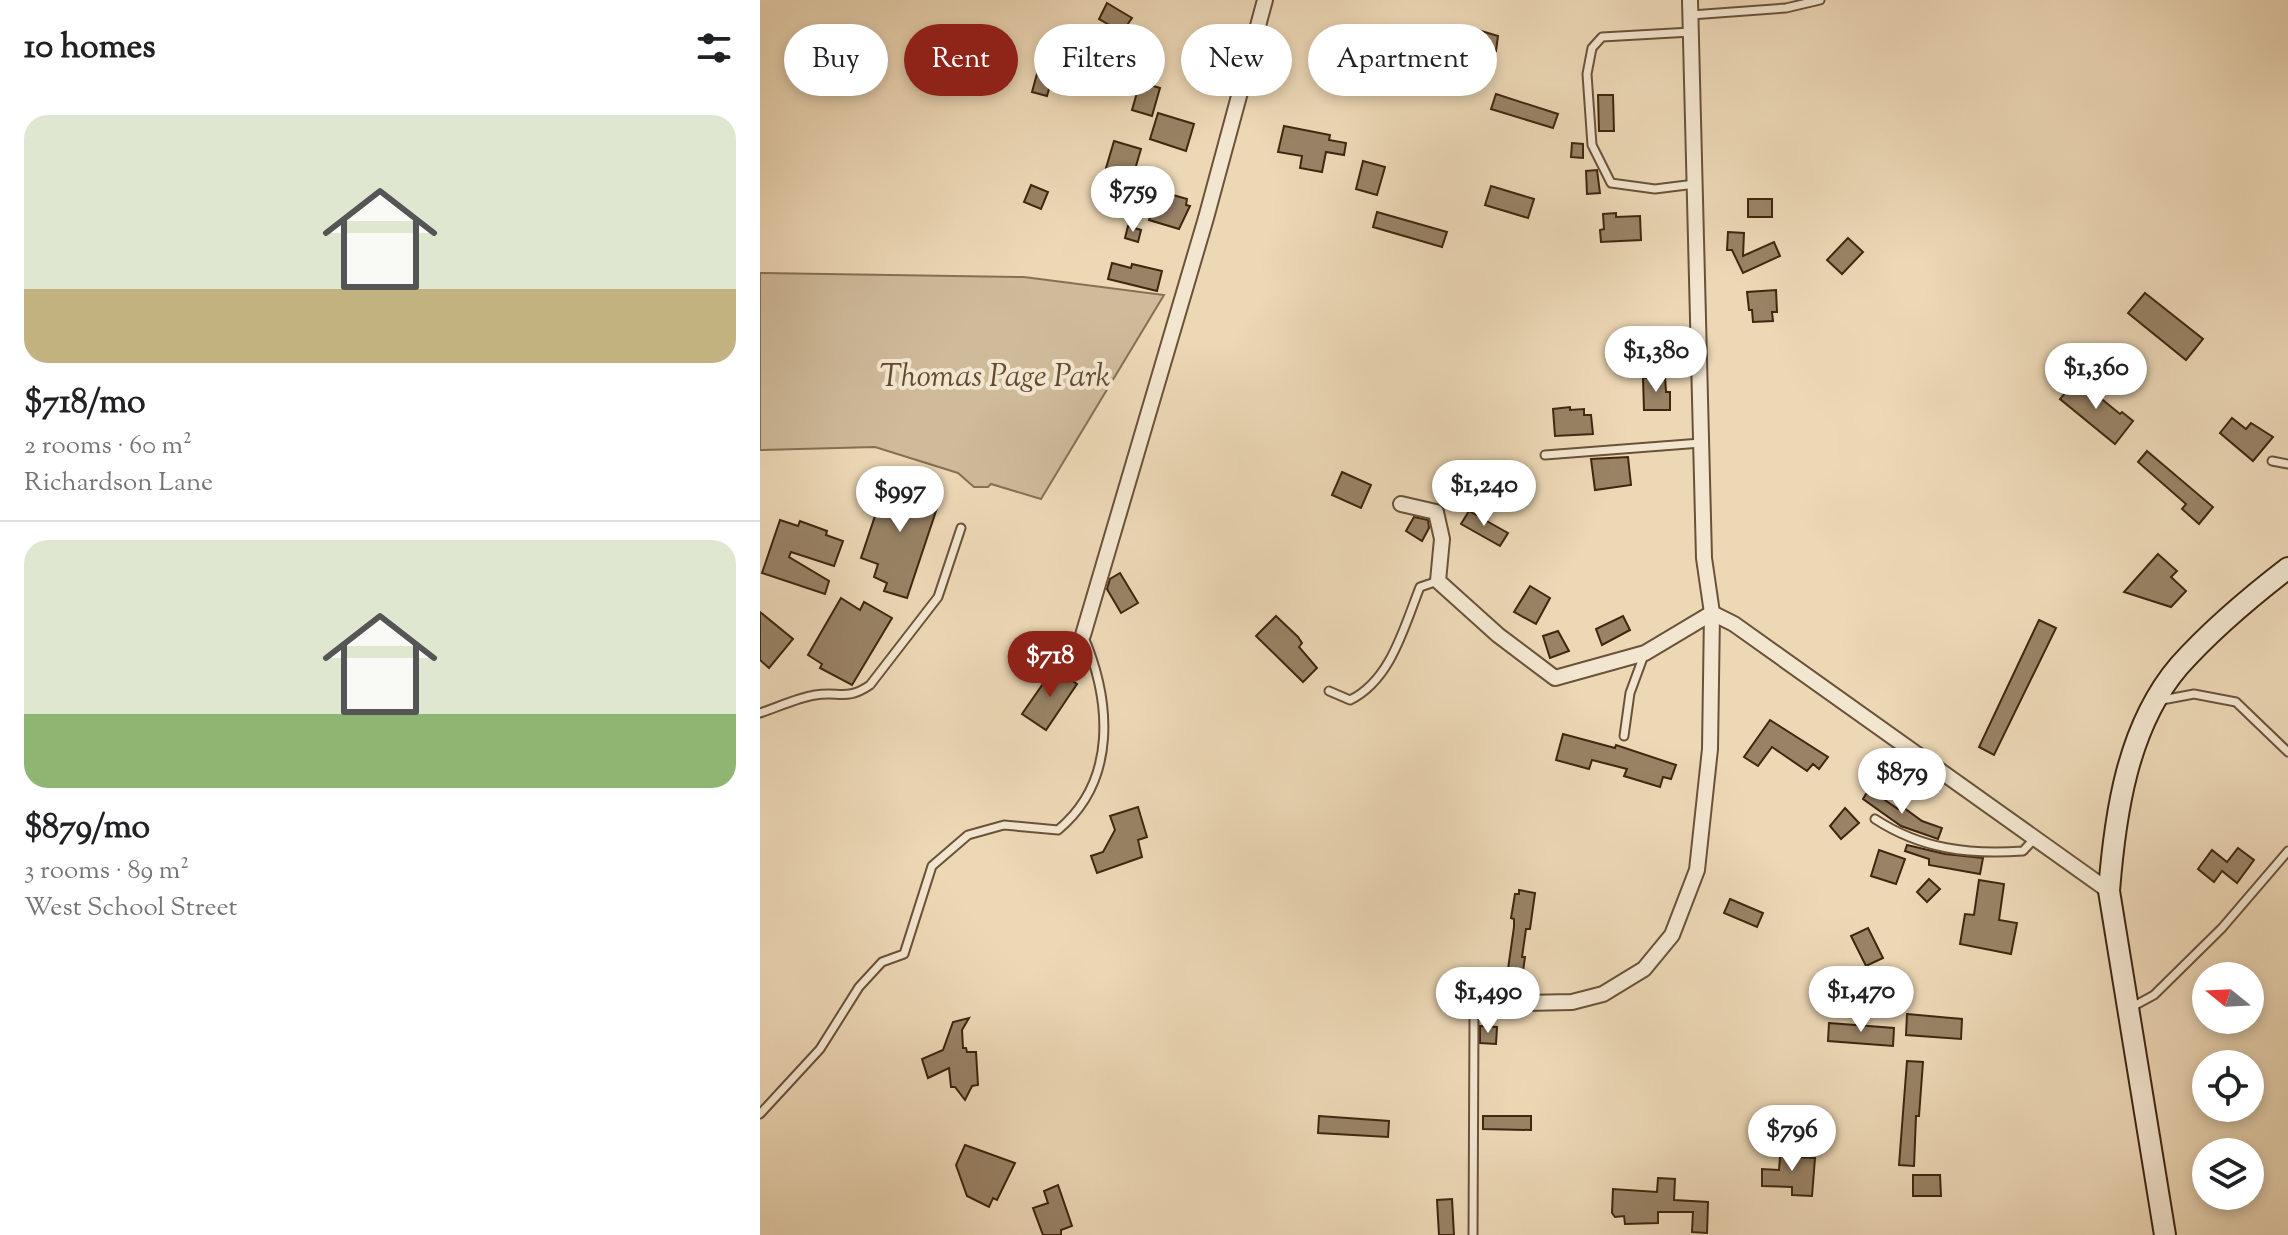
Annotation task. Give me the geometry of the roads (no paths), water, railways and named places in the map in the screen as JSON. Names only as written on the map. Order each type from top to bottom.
[{"type":"main road","points":[[2165,1235],[2109,891],[2114,834],[2137,742],[2156,702],[2178,668],[2241,604],[2288,568]]},
{"type":"street","points":[[1083,635],[1206,218],[1265,0]]},
{"type":"street","points":[[1501,1000],[1522,1003],[1572,1002],[1603,994],[1644,969],[1672,935],[1697,870],[1710,749],[1712,613],[1704,558],[1691,8]]},
{"type":"street","points":[[1401,504],[1436,512],[1442,539],[1438,581],[1498,635],[1555,678],[1645,653],[1712,613]]},
{"type":"street","points":[[1712,613],[1734,624],[2109,891]]},
{"type":"lane","points":[[1691,8],[1786,8],[1820,0]]},
{"type":"lane","points":[[1691,32],[1602,37],[1592,48],[1587,74],[1592,145],[1611,183],[1655,189],[1695,184]]},
{"type":"lane","points":[[1545,455],[1701,443]]},
{"type":"lane","points":[[2272,461],[2288,464]]},
{"type":"lane","points":[[760,713],[816,695],[857,694],[870,685],[938,597],[961,528]]},
{"type":"lane","points":[[1329,691],[1350,700],[1366,692],[1382,674],[1420,587],[1438,581]]},
{"type":"lane","points":[[760,1114],[820,1049],[859,987],[882,962],[904,954],[932,866],[968,835],[1004,825],[1058,830],[1070,820],[1084,800],[1105,745],[1096,666],[1083,635]]},
{"type":"lane","points":[[1624,736],[1630,693],[1645,653]]},
{"type":"lane","points":[[2156,702],[2194,694],[2236,702],[2288,752]]},
{"type":"lane","points":[[1875,819],[1921,843],[1965,850],[2023,851],[2035,838]]},
{"type":"lane","points":[[2129,1009],[2154,995],[2222,928],[2288,851]]},
{"type":"lane","points":[[1473,1235],[1474,1020]]},
{"type":"park label","name":"Thomas Page Park","points":[[995,378]]}]
